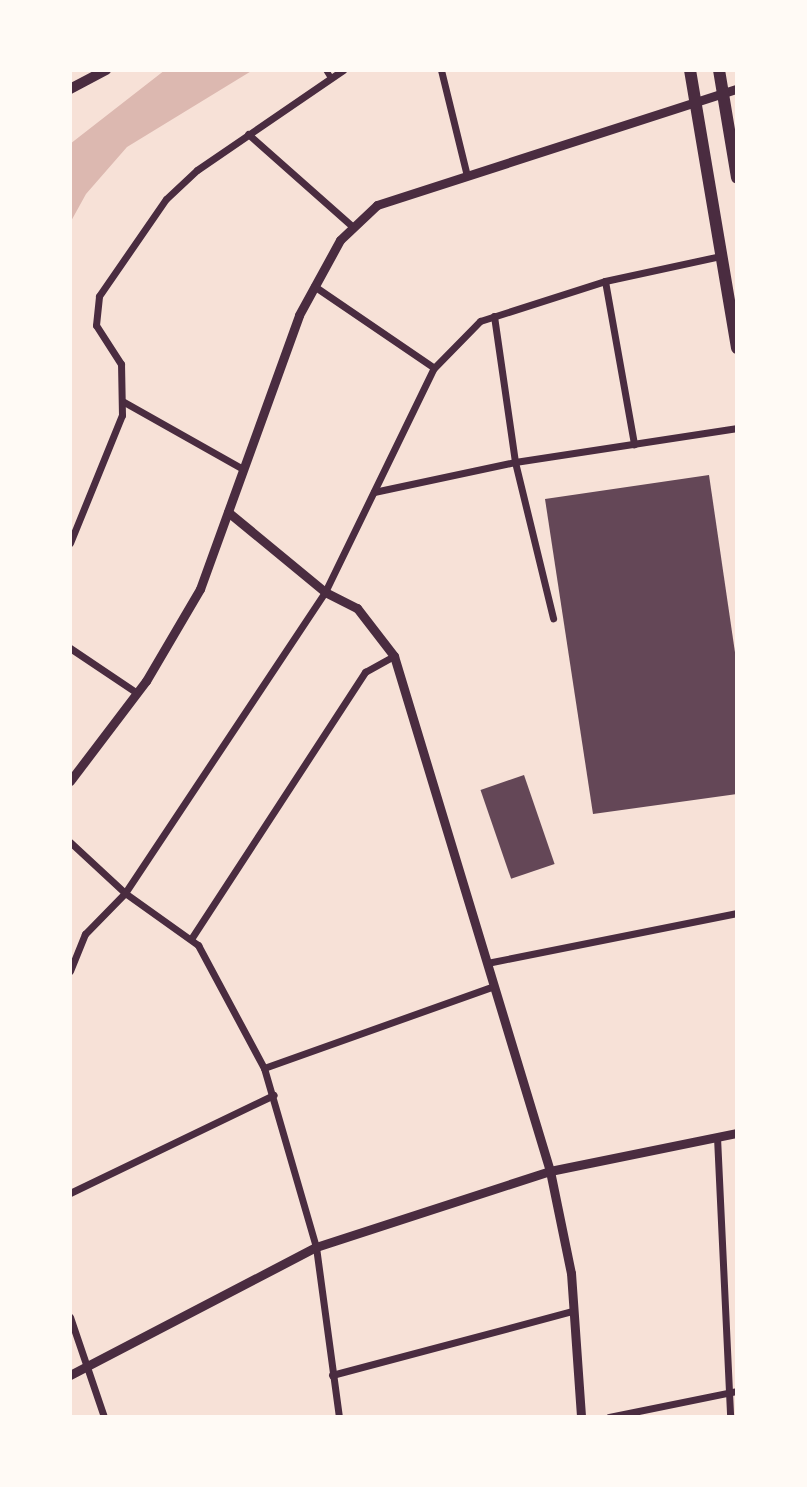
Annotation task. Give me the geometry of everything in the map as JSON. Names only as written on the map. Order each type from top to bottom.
[{"type":"main road","points":[[70,89],[106,70]]},
{"type":"main road","points":[[690,70],[737,348]]},
{"type":"main road","points":[[719,70],[737,178]]},
{"type":"street","points":[[326,70],[331,78]]},
{"type":"street","points":[[70,543],[124,402],[121,364],[96,325],[99,296],[166,199],[197,170],[343,70]]},
{"type":"street","points":[[441,70],[467,176]]},
{"type":"street","points":[[70,781],[137,693],[200,589],[299,315],[340,240],[377,205],[737,89]]},
{"type":"street","points":[[248,134],[353,227]]},
{"type":"street","points":[[70,971],[85,934],[125,893],[325,592],[434,368],[480,321],[605,281],[721,256]]},
{"type":"street","points":[[605,281],[634,444]]},
{"type":"street","points":[[314,286],[434,368]]},
{"type":"street","points":[[494,316],[515,462],[553,618]]},
{"type":"street","points":[[124,402],[243,469]]},
{"type":"street","points":[[374,492],[515,462],[737,428]]},
{"type":"street","points":[[228,512],[325,592],[357,608],[394,656],[543,1157],[550,1171],[571,1273],[581,1417]]},
{"type":"street","points":[[70,648],[137,693]]},
{"type":"street","points":[[191,939],[365,672],[394,656]]},
{"type":"street","points":[[70,842],[125,893],[191,939],[231,1000],[264,1068],[316,1247],[339,1417]]},
{"type":"street","points":[[487,963],[737,913]]},
{"type":"street","points":[[264,1068],[494,986]]},
{"type":"street","points":[[70,1193],[274,1095]]},
{"type":"street","points":[[70,1375],[316,1247],[550,1171],[737,1133]]},
{"type":"street","points":[[717,1137],[733,1391],[730,1417]]},
{"type":"street","points":[[332,1375],[572,1311]]},
{"type":"street","points":[[70,1317],[84,1367],[104,1417]]},
{"type":"street","points":[[609,1417],[733,1391]]},
{"type":"shaded area","points":[[165,70],[253,70],[127,147],[86,194],[70,223],[70,144]]},
{"type":"building","points":[[709,475],[737,666],[737,794],[593,814],[545,499]]},
{"type":"building","points":[[524,775],[555,864],[511,879],[481,790]]}]
